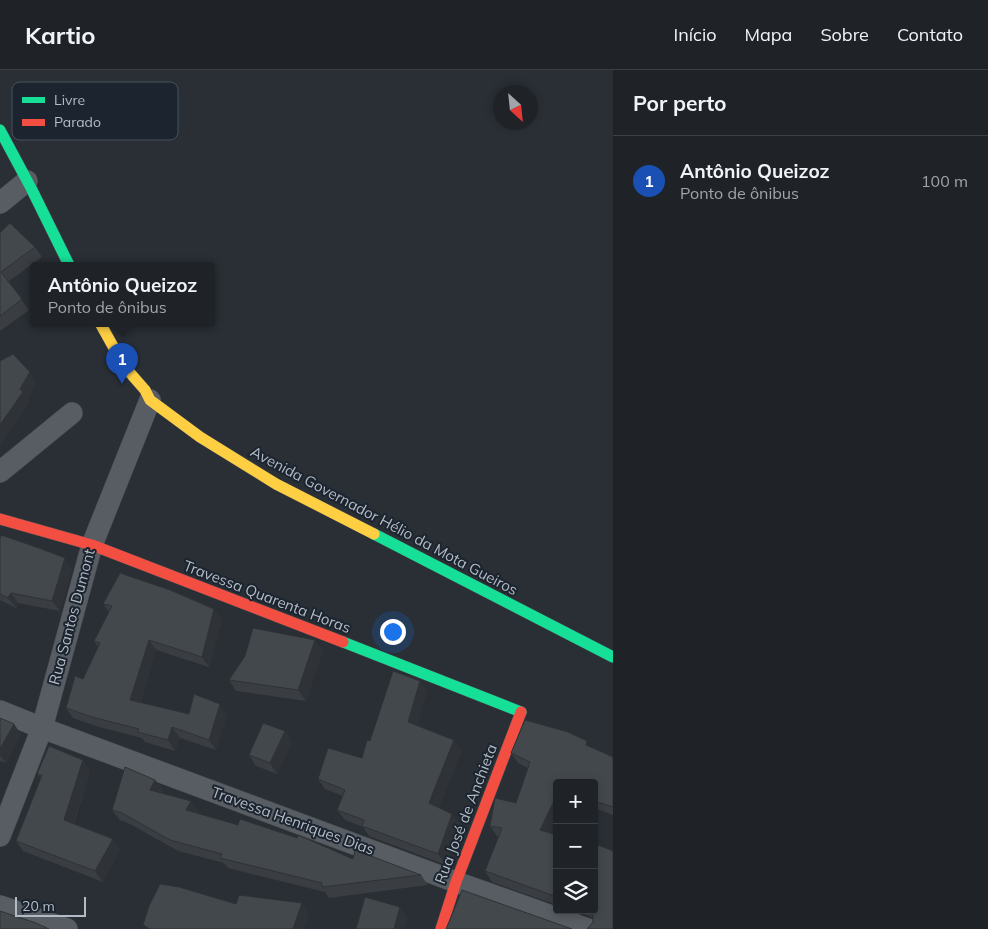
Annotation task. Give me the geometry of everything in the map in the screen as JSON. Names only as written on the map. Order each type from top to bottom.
[{"type":"street","points":[[0,130],[68,262]]},
{"type":"street","points":[[0,203],[27,181]]},
{"type":"street","name":"Avenida Governador Hélio da Mota Gueiros","points":[[102,327],[124,366],[145,390],[150,400],[200,437],[276,484],[613,657]]},
{"type":"street","name":"Rua Santos Dumont","points":[[0,836],[42,728],[92,545],[150,400]]},
{"type":"street","points":[[0,472],[72,413]]},
{"type":"street","name":"Travessa Quarenta Horas","points":[[0,518],[92,545],[521,711]]},
{"type":"street","name":"Travessa Henriques Dias","points":[[0,711],[456,882],[588,929]]},
{"type":"street","name":"Rua José de Anchieta","points":[[441,929],[456,882],[521,711]]},
{"type":"street","points":[[0,906],[67,929]]},
{"type":"building","points":[[10,223],[35,247],[1,272],[22,299],[0,316],[0,233]]},
{"type":"building","points":[[13,354],[30,372],[20,389],[23,392],[0,425],[0,361]]},
{"type":"building","points":[[1,535],[65,558],[52,601],[11,593],[8,598],[0,594]]},
{"type":"building","points":[[120,573],[170,590],[214,609],[202,657],[149,640],[130,700],[189,714],[194,694],[220,704],[209,740],[172,727],[168,740],[137,732],[139,729],[66,708],[75,676],[83,679],[100,643],[94,641],[112,606],[103,604]]},
{"type":"building","points":[[253,628],[315,640],[298,690],[229,680],[245,656]]},
{"type":"building","points":[[393,671],[420,681],[408,722],[454,740],[429,803],[452,814],[438,854],[362,826],[364,820],[337,810],[345,790],[318,779],[328,748],[362,758],[367,740],[370,741]]},
{"type":"building","points":[[0,718],[14,724],[0,749]]},
{"type":"building","points":[[525,720],[568,732],[587,741],[586,745],[613,757],[613,807],[598,802],[598,779],[553,779],[553,803],[540,830],[553,834],[553,896],[485,871],[502,828],[490,826],[495,798],[516,803],[530,762],[511,753]]},
{"type":"building","points":[[263,723],[285,731],[270,763],[249,755]]},
{"type":"building","points":[[49,746],[83,760],[64,820],[113,839],[95,871],[16,841],[42,775],[37,774]]},
{"type":"building","points":[[125,767],[155,780],[150,790],[191,801],[186,810],[238,825],[240,819],[297,838],[298,835],[353,859],[355,850],[421,875],[322,887],[322,883],[220,858],[222,854],[170,840],[122,813],[112,810]]},
{"type":"building","points":[[598,845],[613,851],[613,929],[587,929],[593,922],[592,914],[598,914]]},
{"type":"building","points":[[160,884],[179,887],[236,904],[239,895],[302,903],[293,929],[150,929],[143,925],[149,906]]},
{"type":"building","points":[[462,890],[572,929],[446,929]]},
{"type":"building","points":[[365,897],[400,907],[394,929],[356,929]]},
{"type":"building","points":[[0,911],[36,923],[49,929],[0,929]]},
{"type":"traffic: fast","points":[[0,130],[68,262]]},
{"type":"traffic: fast","points":[[374,534],[613,657]]},
{"type":"traffic: fast","points":[[343,642],[521,712]]},
{"type":"traffic: slow","points":[[102,327],[124,366],[145,390],[150,400],[200,437],[276,484],[374,534]]},
{"type":"traffic: jam","points":[[0,519],[92,545],[343,642]]},
{"type":"traffic: jam","points":[[441,929],[456,882],[521,712]]},
{"type":"place","name":"Antônio Queizoz","points":[[122,384]]}]
